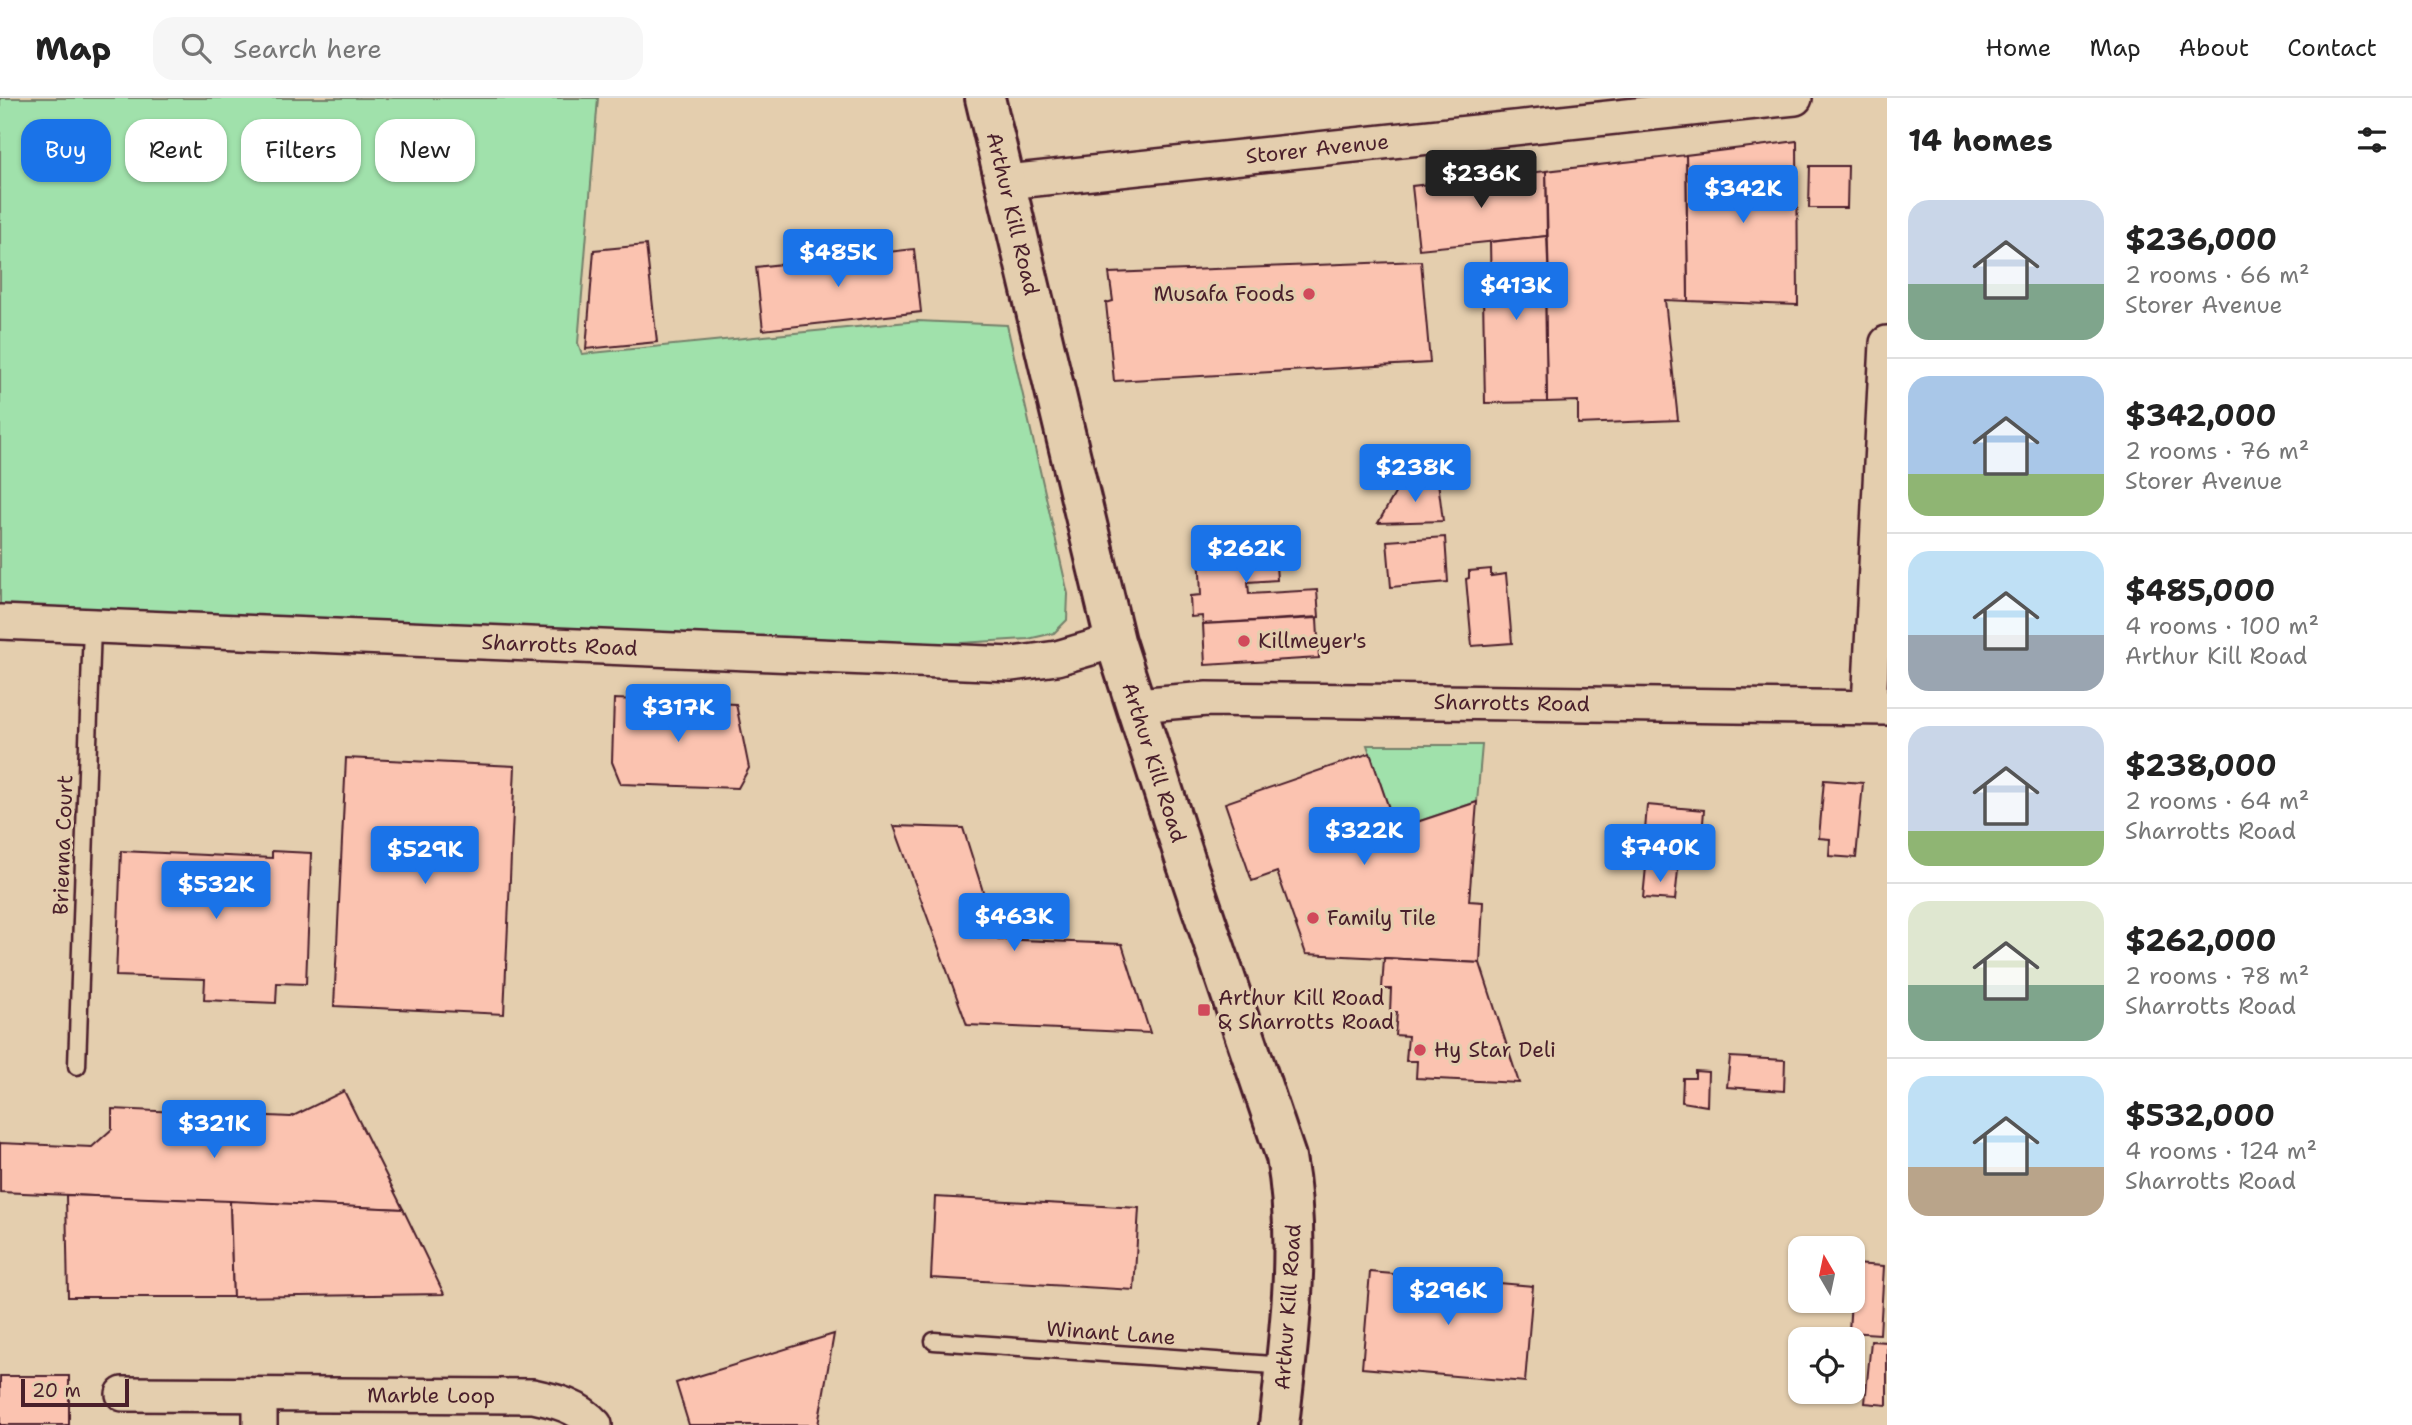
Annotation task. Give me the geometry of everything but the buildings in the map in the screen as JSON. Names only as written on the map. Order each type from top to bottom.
[{"type":"street","name":"Arthur Kill Road","points":[[985,98],[1115,641],[1187,865],[1286,1157],[1293,1194],[1294,1224],[1286,1366],[1279,1425]]},
{"type":"street","name":"Storer Avenue","points":[[1007,182],[1795,98]]},
{"type":"street","points":[[1878,708],[1886,343]]},
{"type":"street","name":"Sharrotts Road","points":[[0,622],[1012,664],[1057,658],[1115,641]]},
{"type":"street","name":"Sharrotts Road","points":[[1136,705],[1207,699],[1878,708]]},
{"type":"street","name":"Marble Loop","points":[[123,1394],[260,1410],[533,1396],[561,1402],[587,1416],[595,1425]]},
{"type":"lane","name":"Brienna Court","points":[[77,1066],[92,626]]},
{"type":"lane","name":"Winant Lane","points":[[934,1341],[1286,1366]]},
{"type":"green space","points":[[0,98],[598,98],[578,343],[582,354],[918,321],[1007,325],[1068,594],[1067,620],[1054,633],[1028,639],[928,645],[0,606]]},
{"type":"green space","points":[[1367,745],[1482,745],[1477,802],[1396,829]]},
{"type":"place","name":"Musafa Foods","points":[[1309,294]]},
{"type":"place","name":"Killmeyer's","points":[[1244,641]]},
{"type":"place","name":"Family Tile","points":[[1313,918]]},
{"type":"place","name":"Arthur Kill Road & Sharrotts Road","points":[[1204,1010]]},
{"type":"place","name":"Hy Star Deli","points":[[1420,1050]]}]
